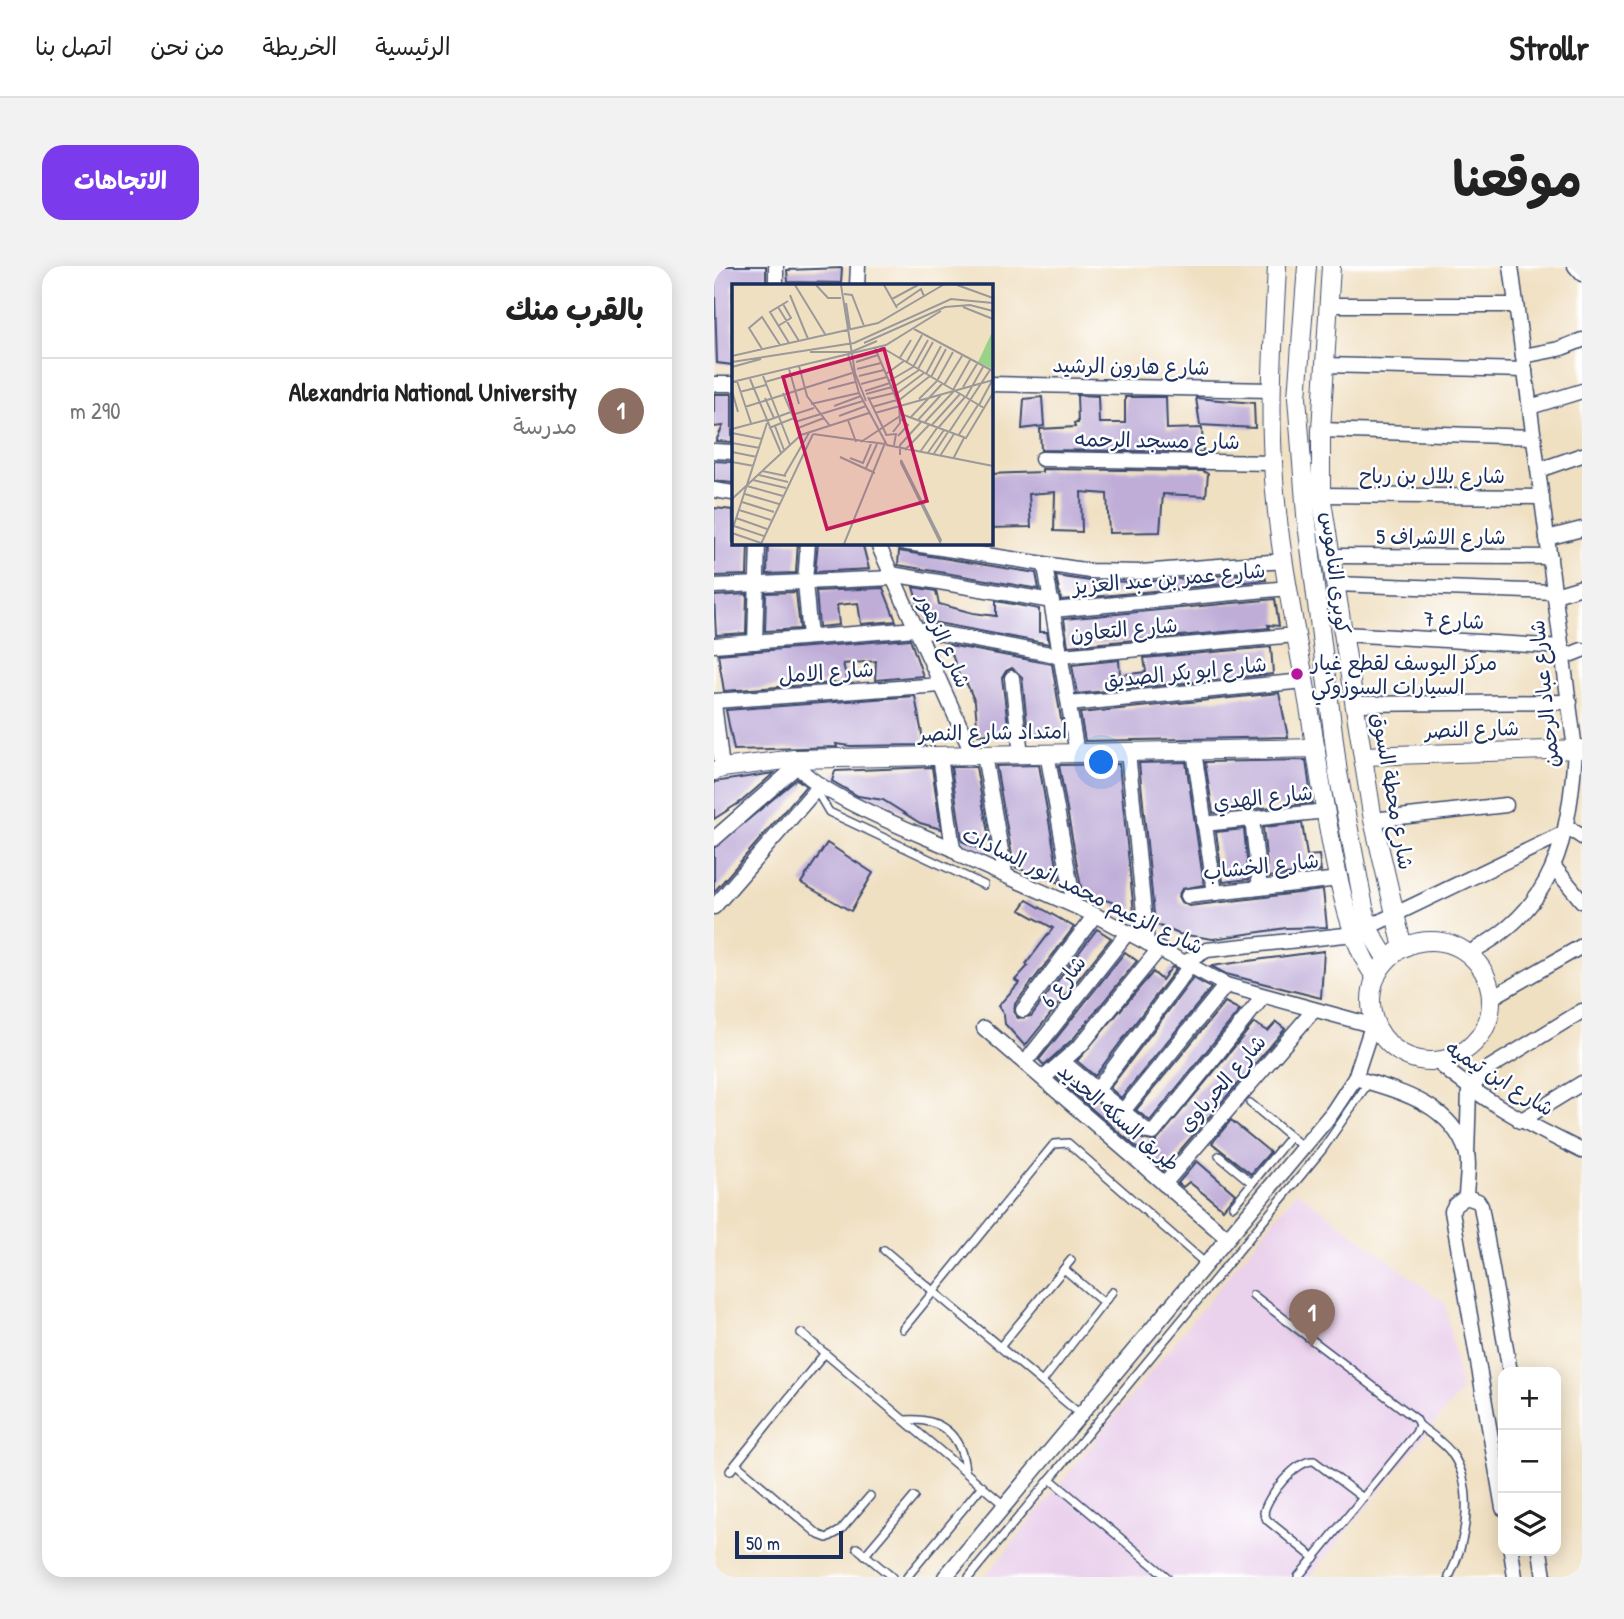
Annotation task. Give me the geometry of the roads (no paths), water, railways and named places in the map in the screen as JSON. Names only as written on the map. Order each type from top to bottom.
[{"type":"street","points":[[776,266],[776,284]]},
{"type":"street","points":[[857,284],[858,266]]},
{"type":"street","points":[[1277,266],[1271,390],[1273,463],[1284,561],[1339,879],[1361,931],[1367,968],[1376,978]]},
{"type":"street","name":"كوبرى الناموس","points":[[1307,266],[1297,397],[1299,458],[1338,774],[1361,931],[1387,960]]},
{"type":"street","name":"شارع محطة السوق","points":[[1331,266],[1321,430],[1321,495],[1373,820],[1403,948]]},
{"type":"street","name":"شارع عباد الرحمن","points":[[1468,953],[1490,943],[1517,922],[1538,897],[1554,867],[1565,830],[1579,749],[1563,652],[1511,266]]},
{"type":"street","points":[[1575,266],[1582,274]]},
{"type":"street","points":[[1328,305],[1516,305]]},
{"type":"street","points":[[1324,365],[1524,363],[1582,340]]},
{"type":"street","points":[[714,384],[732,384]]},
{"type":"street","name":"شارع هارون الرشيد","points":[[992,384],[1271,390]]},
{"type":"street","points":[[1530,407],[1582,391]]},
{"type":"street","points":[[1321,430],[1534,437]]},
{"type":"street","points":[[714,452],[732,452]]},
{"type":"street","points":[[1539,470],[1582,455]]},
{"type":"street","name":"شارع مسجد الرحمه","points":[[1042,459],[1273,463]]},
{"type":"street","points":[[714,490],[732,493]]},
{"type":"street","name":"شارع بلال بن رباح","points":[[1321,495],[1542,497]]},
{"type":"street","points":[[1547,538],[1582,529]]},
{"type":"street","points":[[755,642],[758,544]]},
{"type":"street","points":[[808,544],[805,582],[810,638]]},
{"type":"street","name":"شارع الزهور","points":[[878,544],[941,685],[978,755],[1006,873]]},
{"type":"street","points":[[913,544],[1090,572],[1142,572],[1284,561]]},
{"type":"street","name":"شارع الاشراف 5","points":[[1331,556],[1550,557]]},
{"type":"street","points":[[1045,566],[1077,753]]},
{"type":"street","name":"شارع عمر بن عبد العزيز","points":[[714,586],[892,576],[1053,606],[1288,588]]},
{"type":"street","points":[[1335,584],[1555,593],[1582,587]]},
{"type":"street","name":"شارع التعاون","points":[[714,645],[916,629],[1061,656],[1296,635]]},
{"type":"street","name":"شارع 7","points":[[1344,634],[1563,652]]},
{"type":"street","points":[[1563,652],[1582,650]]},
{"type":"street","points":[[1012,678],[1021,754]]},
{"type":"street","name":"شارع ابو بكر الصديق","points":[[1069,704],[1304,681]]},
{"type":"street","name":"شارع الامل","points":[[714,702],[941,685]]},
{"type":"street","points":[[714,702],[718,769]]},
{"type":"street","points":[[1355,704],[1574,710]]},
{"type":"street","name":"امتداد شارع النصر","points":[[718,769],[795,762],[940,756],[1316,748]]},
{"type":"street","name":"شارع النصر","points":[[1363,756],[1579,749]]},
{"type":"street","points":[[1194,751],[1215,893]]},
{"type":"street","points":[[1048,1074],[1063,1062],[1153,946],[1128,752]]},
{"type":"street","points":[[1047,753],[1074,905]]},
{"type":"street","points":[[940,756],[953,849]]},
{"type":"street","points":[[714,839],[795,762]]},
{"type":"street","name":"شارع الزعيم محمد انور السادات","points":[[795,762],[817,788],[1095,915],[1226,985],[1262,998],[1372,1023]]},
{"type":"street","points":[[714,907],[817,788]]},
{"type":"street","points":[[1373,820],[1506,805]]},
{"type":"street","name":"شارع الهدي","points":[[1204,824],[1326,811]]},
{"type":"street","points":[[1252,819],[1260,888]]},
{"type":"street","points":[[1097,1090],[1187,964],[1207,950],[1361,931],[1565,830],[1582,837]]},
{"type":"street","points":[[1554,867],[1582,901]]},
{"type":"street","name":"شارع الخشاب","points":[[1188,896],[1339,879]]},
{"type":"street","points":[[1023,1010],[1095,915]]},
{"type":"street","name":"شارع 6","points":[[1031,1055],[1128,932]]},
{"type":"street","points":[[946,1577],[1303,1147],[1362,1080],[1363,1059],[1372,1023],[1371,999],[1376,978],[1387,960],[1403,948],[1429,941],[1443,942],[1468,953],[1484,973],[1491,998],[1488,1021],[1476,1041],[1458,1055],[1436,1061]]},
{"type":"street","points":[[1491,998],[1582,946]]},
{"type":"street","points":[[1123,1111],[1226,985]]},
{"type":"street","points":[[1063,1062],[1148,1132],[1155,1132],[1262,998]]},
{"type":"street","name":"شارع الحرباوى","points":[[1164,1184],[1312,1010]]},
{"type":"street","points":[[1466,1197],[1469,1090],[1489,1068],[1582,1011]]},
{"type":"street","name":"شارع ابن تيميه","points":[[1372,1023],[1383,1038],[1398,1051],[1416,1059],[1436,1061],[1469,1090],[1520,1121],[1582,1151]]},
{"type":"street","name":"طريق السكه الحديد","points":[[984,1028],[1227,1238]]},
{"type":"street","points":[[1362,1080],[1410,1095],[1432,1107],[1451,1124],[1467,1155]]},
{"type":"street","points":[[1520,1121],[1582,1083]]},
{"type":"street","points":[[1466,1197],[1478,1201],[1481,1206],[1509,1367]]},
{"type":"street","points":[[1466,1197],[1455,1205],[1452,1211],[1500,1493]]},
{"type":"street","points":[[1512,1556],[1515,1577]]},
{"type":"street","points":[[1541,1556],[1544,1577]]},
{"type":"lane","points":[[817,788],[829,812],[984,885]]},
{"type":"lane","points":[[969,1577],[1322,1150],[1362,1080]]},
{"type":"lane","points":[[1250,1103],[1303,1147]]},
{"type":"lane","points":[[1233,1206],[1290,1137]]},
{"type":"lane","points":[[903,1329],[1054,1144],[1060,1142],[1068,1143],[1206,1264]]},
{"type":"lane","points":[[1219,1156],[1252,1183]]},
{"type":"lane","points":[[884,1250],[1081,1414]]},
{"type":"lane","points":[[1000,1347],[1071,1260]]},
{"type":"lane","points":[[1064,1269],[1104,1303]]},
{"type":"lane","points":[[1042,1382],[1112,1292]]},
{"type":"lane","points":[[1253,1295],[1416,1419],[1419,1425],[1451,1452],[1464,1490],[1465,1530],[1448,1577]]},
{"type":"lane","points":[[801,1333],[1005,1506]]},
{"type":"lane","points":[[730,1471],[825,1353]]},
{"type":"lane","points":[[904,1420],[922,1419],[940,1424],[954,1436],[963,1453],[965,1471]]},
{"type":"lane","points":[[1298,1577],[1419,1425]]},
{"type":"lane","points":[[1314,1558],[1267,1520],[1264,1513],[1268,1502],[1297,1465],[1314,1461],[1363,1498]]},
{"type":"lane","points":[[736,1464],[819,1535],[827,1538],[840,1531],[870,1496]]},
{"type":"lane","points":[[1050,1479],[1167,1577]]},
{"type":"lane","points":[[907,1577],[982,1486]]},
{"type":"lane","points":[[865,1555],[914,1497]]},
{"type":"lane","points":[[857,1548],[892,1577]]},
{"type":"place","name":"مركز اليوسف لقطع غيار السيارات السوزوكي","points":[[1297,674]]},
{"type":"place","name":"Alexandria National University","points":[[1312,1347]]}]
